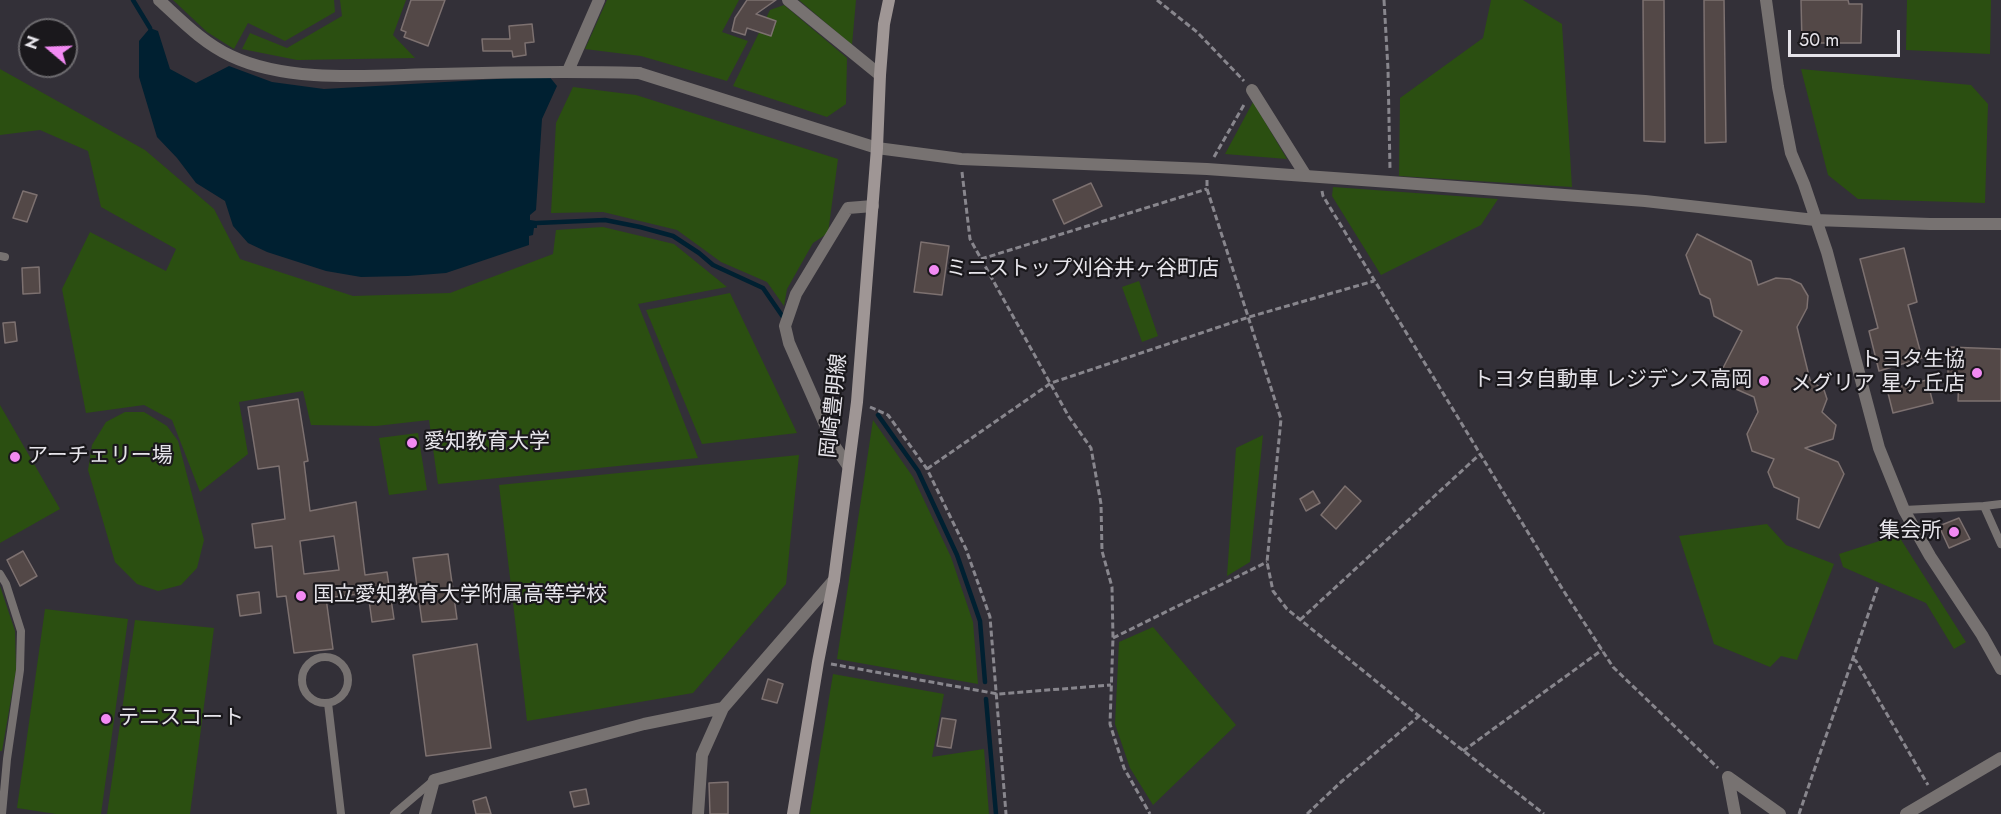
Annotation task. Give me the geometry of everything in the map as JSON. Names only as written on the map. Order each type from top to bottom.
[{"type":"main road","name":"岡崎豊明線","points":[[793,814],[834,580],[857,402],[873,206],[884,24],[889,0]]},
{"type":"street","points":[[159,0],[204,41],[232,56],[265,68],[297,74],[361,75],[568,71],[639,73],[877,148],[961,159],[1208,169],[1645,201],[1815,220],[2001,224]]},
{"type":"street","points":[[568,71],[599,0]]},
{"type":"street","points":[[788,0],[880,75]]},
{"type":"street","points":[[1766,0],[1778,87],[1791,153],[1827,252],[1878,448],[1904,510],[2001,669]]},
{"type":"street","points":[[1252,90],[1306,176]]},
{"type":"street","points":[[848,466],[829,435],[789,343],[785,326],[796,294],[848,208],[873,206]]},
{"type":"street","points":[[699,814],[702,755],[723,708],[834,580]]},
{"type":"street","points":[[424,814],[434,780],[644,724],[723,708]]},
{"type":"street","points":[[1906,814],[2001,758]]},
{"type":"street","points":[[1728,777],[1735,814]]},
{"type":"street","points":[[1728,777],[1780,814]]},
{"type":"lane","points":[[1904,510],[2001,504]]},
{"type":"lane","points":[[1984,506],[2001,544]]},
{"type":"lane","points":[[0,574],[6,584],[21,631],[20,670],[3,758],[2,814]]},
{"type":"lane","points":[[322,657],[342,664],[348,677],[341,697],[328,703],[313,699],[303,687],[304,671],[308,665],[322,657]]},
{"type":"lane","points":[[328,703],[341,814]]},
{"type":"lane","points":[[393,814],[434,780]]},
{"type":"path","points":[[1158,0],[1197,32],[1252,90],[1208,169],[1207,189],[1281,419],[1267,562],[1273,591],[1287,609],[1300,620],[1544,814]]},
{"type":"path","points":[[1384,0],[1390,182]]},
{"type":"path","points":[[961,159],[970,239],[1069,417],[1091,447],[1101,504],[1102,551],[1112,587],[1110,724],[1124,768],[1150,814]]},
{"type":"path","points":[[1319,177],[1323,196],[1479,454],[1613,667],[1728,777]]},
{"type":"path","points":[[981,259],[1207,189]]},
{"type":"path","points":[[927,469],[1051,382],[1249,317],[1374,281]]},
{"type":"path","points":[[857,402],[888,415],[927,469],[966,549],[990,617],[1006,814]]},
{"type":"path","points":[[1300,620],[1479,454]]},
{"type":"path","points":[[1113,638],[1267,562]]},
{"type":"path","points":[[1799,814],[1878,586]]},
{"type":"path","points":[[1463,751],[1602,650]]},
{"type":"path","points":[[1853,659],[1935,797]]},
{"type":"path","points":[[818,662],[998,694],[1111,685]]},
{"type":"path","points":[[1307,814],[1419,716]]},
{"type":"green space","points":[[173,0],[334,0],[335,12],[285,41],[248,23],[234,49],[207,32]]},
{"type":"green space","points":[[340,0],[406,0],[393,35],[415,58],[297,60],[242,49],[250,33],[287,48],[342,16]]},
{"type":"green space","points":[[607,0],[739,0],[722,32],[748,41],[727,81],[641,56],[585,49]]},
{"type":"green space","points":[[799,0],[856,0],[852,45]]},
{"type":"green space","points":[[1491,0],[1523,0],[1562,24],[1572,187],[1399,176],[1400,98],[1483,38]]},
{"type":"green space","points":[[1907,0],[1991,0],[1990,54],[1906,50]]},
{"type":"green space","points":[[784,5],[847,58],[846,104],[827,117],[733,86],[770,10]]},
{"type":"green space","points":[[0,69],[145,150],[214,209],[240,259],[353,296],[450,293],[553,254],[556,230],[603,227],[674,244],[727,287],[638,304],[698,458],[438,484],[429,420],[376,426],[311,425],[303,391],[239,402],[248,454],[200,492],[172,420],[144,405],[86,413],[62,289],[90,232],[166,271],[176,249],[101,207],[88,151],[40,130],[0,135]]},
{"type":"green space","points":[[1801,69],[1971,85],[1988,104],[1985,203],[1858,199],[1828,175]]},
{"type":"green space","points":[[573,87],[636,95],[838,159],[828,233],[813,243],[787,289],[784,306],[767,282],[721,262],[677,230],[603,212],[551,213],[556,123]]},
{"type":"green space","points":[[1253,102],[1287,159],[1225,154]]},
{"type":"green space","points":[[1333,187],[1498,199],[1481,225],[1381,275],[1332,196]]},
{"type":"green space","points":[[1139,281],[1158,336],[1142,342],[1122,287]]},
{"type":"green space","points":[[730,293],[797,433],[702,444],[646,310]]},
{"type":"green space","name":"アーチェリー場","points":[[0,405],[60,509],[0,543]]},
{"type":"green space","points":[[125,412],[144,412],[167,426],[178,441],[204,540],[197,568],[181,585],[158,591],[137,584],[115,562],[88,470],[92,445],[106,422]]},
{"type":"green space","points":[[873,420],[913,477],[951,557],[973,622],[978,684],[837,659]]},
{"type":"green space","points":[[418,433],[427,490],[389,495],[379,438]]},
{"type":"green space","points":[[1263,435],[1250,562],[1227,576],[1236,448]]},
{"type":"green space","points":[[799,455],[786,584],[693,693],[527,721],[499,485]]},
{"type":"green space","points":[[1767,524],[1786,545],[1834,564],[1797,660],[1781,656],[1770,667],[1714,644],[1679,536]]},
{"type":"green space","points":[[1898,535],[1966,642],[1954,649],[1926,603],[1843,567],[1839,554]]},
{"type":"green space","points":[[0,586],[15,631],[16,670],[2,751],[0,751]]},
{"type":"green space","points":[[45,609],[128,619],[101,814],[56,814],[17,808]]},
{"type":"green space","points":[[135,620],[214,628],[190,814],[107,814]]},
{"type":"green space","points":[[1153,627],[1236,725],[1153,805],[1130,768],[1115,724],[1119,642]]},
{"type":"green space","points":[[833,674],[944,694],[932,757],[984,749],[989,814],[810,814]]},
{"type":"water","points":[[150,28],[158,31],[170,69],[196,83],[229,66],[272,82],[324,89],[549,76],[557,86],[542,119],[536,210],[530,215],[530,220],[537,221],[537,228],[534,228],[533,235],[529,236],[529,245],[446,273],[361,277],[326,271],[267,252],[248,243],[233,226],[225,201],[196,183],[157,137],[139,77],[139,41]]},
{"type":"building","points":[[411,0],[445,0],[428,46],[404,37],[406,32],[401,30]]},
{"type":"building","points":[[747,0],[776,0],[756,14],[776,21],[771,36],[747,28],[745,35],[732,31],[735,18]]},
{"type":"building","points":[[1643,0],[1664,0],[1665,142],[1644,141]]},
{"type":"building","points":[[1704,0],[1724,0],[1726,142],[1705,143]]},
{"type":"building","points":[[1801,0],[1848,0],[1849,4],[1862,4],[1861,43],[1802,43]]},
{"type":"building","points":[[532,24],[534,42],[525,43],[526,55],[513,57],[512,51],[483,51],[482,39],[510,39],[509,26]]},
{"type":"building","points":[[1091,183],[1102,206],[1064,224],[1053,200]]},
{"type":"building","points":[[23,191],[37,195],[27,222],[13,218]]},
{"type":"building","name":"トヨタ自動車 レジデンス高岡","points":[[1697,234],[1751,261],[1758,285],[1776,278],[1790,279],[1801,284],[1808,296],[1807,308],[1797,327],[1810,380],[1824,390],[1827,399],[1822,412],[1836,425],[1833,439],[1805,448],[1838,462],[1844,474],[1819,528],[1797,519],[1799,498],[1774,487],[1768,472],[1774,459],[1752,451],[1747,434],[1758,412],[1754,397],[1729,386],[1723,368],[1742,331],[1714,316],[1710,299],[1700,294],[1686,255]]},
{"type":"building","points":[[921,242],[949,246],[942,295],[914,292]]},
{"type":"building","points":[[1904,248],[1917,302],[1908,305],[1922,358],[1879,371],[1869,331],[1878,328],[1860,259]]},
{"type":"building","points":[[39,267],[40,293],[23,294],[22,268]]},
{"type":"building","points":[[15,322],[17,341],[5,343],[3,323]]},
{"type":"building","points":[[1948,347],[2001,349],[2001,401],[1958,401],[1959,375],[1948,375]]},
{"type":"building","points":[[1927,380],[1933,403],[1893,413],[1887,389]]},
{"type":"building","points":[[298,399],[308,461],[304,462],[310,511],[356,502],[365,575],[387,572],[394,619],[372,622],[368,593],[326,598],[333,649],[294,653],[286,596],[277,597],[272,546],[255,548],[252,524],[285,519],[279,466],[258,469],[248,407]],"holes":[[[334,536],[339,570],[304,574],[300,541]]]},
{"type":"building","points":[[1345,486],[1361,501],[1336,529],[1321,515]]},
{"type":"building","points":[[1313,491],[1320,503],[1306,511],[1300,499]]},
{"type":"building","name":"集会所","points":[[1959,518],[1970,539],[1949,548],[1939,526]]},
{"type":"building","points":[[23,551],[37,576],[20,586],[7,560]]},
{"type":"building","points":[[448,554],[457,619],[422,622],[413,558]]},
{"type":"building","points":[[259,592],[261,613],[240,616],[237,595]]},
{"type":"building","points":[[477,644],[491,748],[426,756],[413,655]]},
{"type":"building","points":[[768,679],[783,684],[777,703],[762,699]]},
{"type":"building","points":[[942,718],[956,720],[951,748],[937,746]]},
{"type":"building","points":[[728,782],[728,814],[710,814],[709,783]]},
{"type":"building","points":[[586,789],[589,804],[574,807],[570,792]]},
{"type":"building","points":[[486,797],[491,814],[476,814],[473,801]]},
{"type":"waterway","points":[[133,0],[150,28]]},
{"type":"waterway","points":[[537,223],[605,220],[673,236],[713,265],[763,288],[783,317]]},
{"type":"waterway","points":[[878,415],[918,471],[957,555],[980,621],[985,682]]},
{"type":"waterway","points":[[986,699],[996,814]]},
{"type":"place","name":"ミニストップ刈谷井ヶ谷町店","points":[[934,270]]},
{"type":"place","name":"トヨタ生協 メグリア 星ヶ丘店","points":[[1977,373]]},
{"type":"place","name":"トヨタ自動車 レジデンス高岡","points":[[1764,381]]},
{"type":"place","name":"愛知教育大学","points":[[412,443]]},
{"type":"place","name":"アーチェリー場","points":[[15,457]]},
{"type":"place","name":"集会所","points":[[1954,532]]},
{"type":"place","name":"国立愛知教育大学附属高等学校","points":[[301,596]]},
{"type":"place","name":"テニスコート","points":[[106,719]]}]
